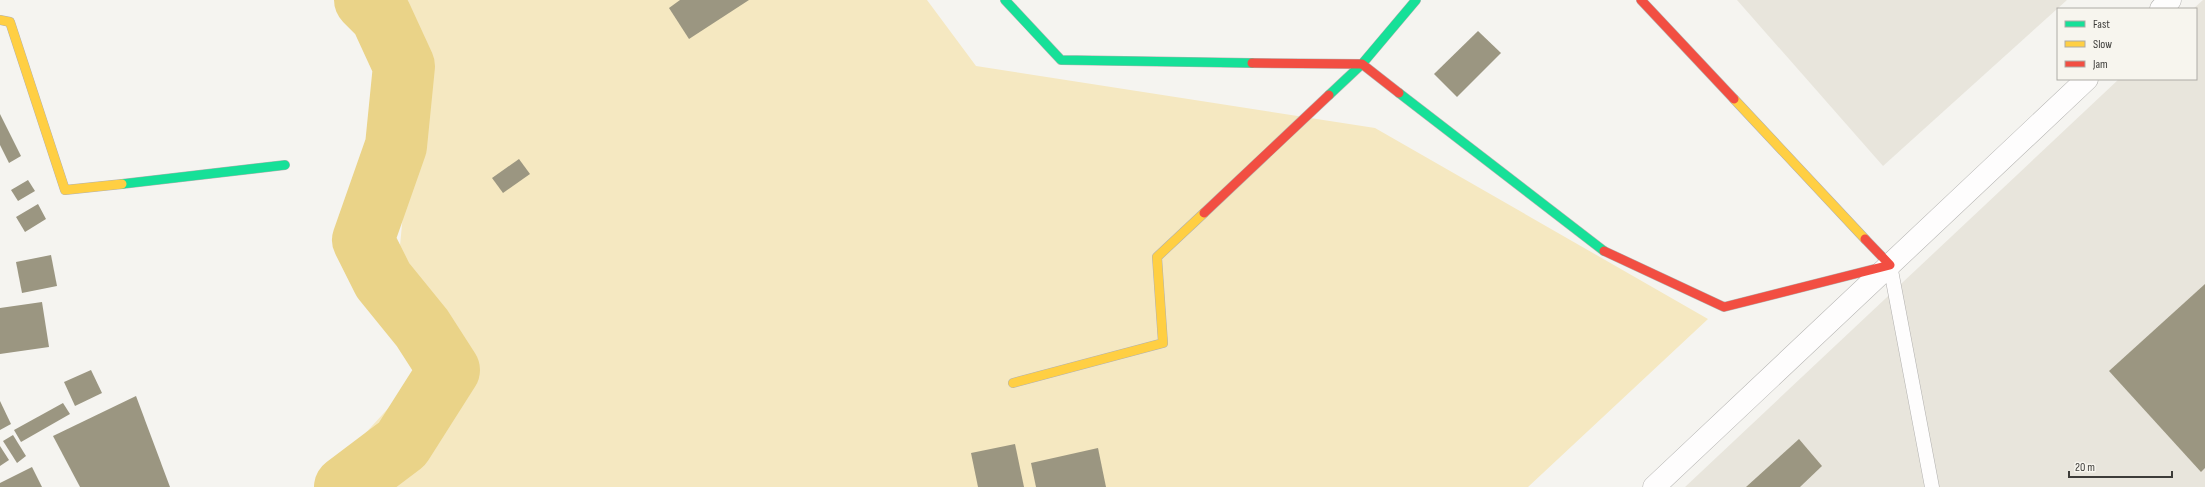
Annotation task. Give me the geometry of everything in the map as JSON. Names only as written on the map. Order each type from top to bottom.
[{"type":"street","points":[[1005,0],[1061,60],[1362,64],[1601,250],[1724,307],[1890,265]]},
{"type":"street","points":[[1013,383],[1163,343],[1157,257],[1362,64],[1416,0]]},
{"type":"street","points":[[1641,0],[1890,265]]},
{"type":"street","points":[[2162,8],[2170,0]]},
{"type":"street","points":[[0,20],[10,22],[65,190],[285,165]]},
{"type":"street","points":[[1654,487],[2086,80]]},
{"type":"lane","points":[[1890,265],[1932,487]]},
{"type":"shaded area","points":[[377,0],[927,0],[976,66],[1375,128],[1708,319],[1528,487],[316,487],[416,378],[398,266],[418,60]]},
{"type":"shaded area","points":[[1737,0],[2067,0],[2057,8],[1883,166]]},
{"type":"shaded area","points":[[2205,0],[2205,487],[1685,487],[2118,80],[2197,80],[2197,8],[2194,8]]},
{"type":"building","points":[[680,0],[749,0],[689,39],[669,8]]},
{"type":"building","points":[[1478,31],[1501,53],[1457,97],[1434,74]]},
{"type":"building","points":[[0,114],[21,156],[9,163],[0,145]]},
{"type":"building","points":[[519,159],[530,174],[503,193],[492,178]]},
{"type":"building","points":[[28,180],[35,191],[18,201],[11,190]]},
{"type":"building","points":[[38,204],[46,219],[25,232],[16,217]]},
{"type":"building","points":[[51,255],[57,286],[22,293],[16,262]]},
{"type":"building","points":[[2205,284],[2205,468],[2201,472],[2109,371]]},
{"type":"building","points":[[42,302],[49,347],[0,354],[0,308]]},
{"type":"building","points":[[91,370],[102,393],[75,406],[64,382]]},
{"type":"building","points":[[136,396],[170,487],[80,487],[53,436]]},
{"type":"building","points":[[0,401],[11,424],[0,430]]},
{"type":"building","points":[[63,403],[70,414],[21,442],[14,430]]},
{"type":"building","points":[[13,435],[26,456],[17,463],[3,441]]},
{"type":"building","points":[[1799,439],[1822,466],[1800,487],[1746,487]]},
{"type":"building","points":[[1015,444],[1024,487],[978,487],[971,453]]},
{"type":"building","points":[[0,446],[9,460],[0,466]]},
{"type":"building","points":[[1098,448],[1106,487],[1036,487],[1031,463]]},
{"type":"building","points":[[32,467],[42,487],[0,487],[0,483]]},
{"type":"waterway","points":[[345,487],[402,444],[449,370],[422,328],[383,280],[363,240],[396,146],[404,66],[381,16],[365,0]]},
{"type":"traffic: fast","points":[[1005,0],[1061,60],[1252,63]]},
{"type":"traffic: fast","points":[[1329,95],[1362,64],[1416,0]]},
{"type":"traffic: fast","points":[[1399,93],[1604,251]]},
{"type":"traffic: fast","points":[[122,184],[285,165]]},
{"type":"traffic: slow","points":[[0,20],[10,22],[65,190],[122,184]]},
{"type":"traffic: slow","points":[[1734,99],[1865,239]]},
{"type":"traffic: slow","points":[[1013,383],[1163,343],[1157,257],[1204,213]]},
{"type":"traffic: jam","points":[[1641,0],[1734,99]]},
{"type":"traffic: jam","points":[[1252,63],[1362,64],[1399,93]]},
{"type":"traffic: jam","points":[[1204,213],[1329,95]]},
{"type":"traffic: jam","points":[[1604,251],[1724,307],[1890,265],[1865,239]]}]
